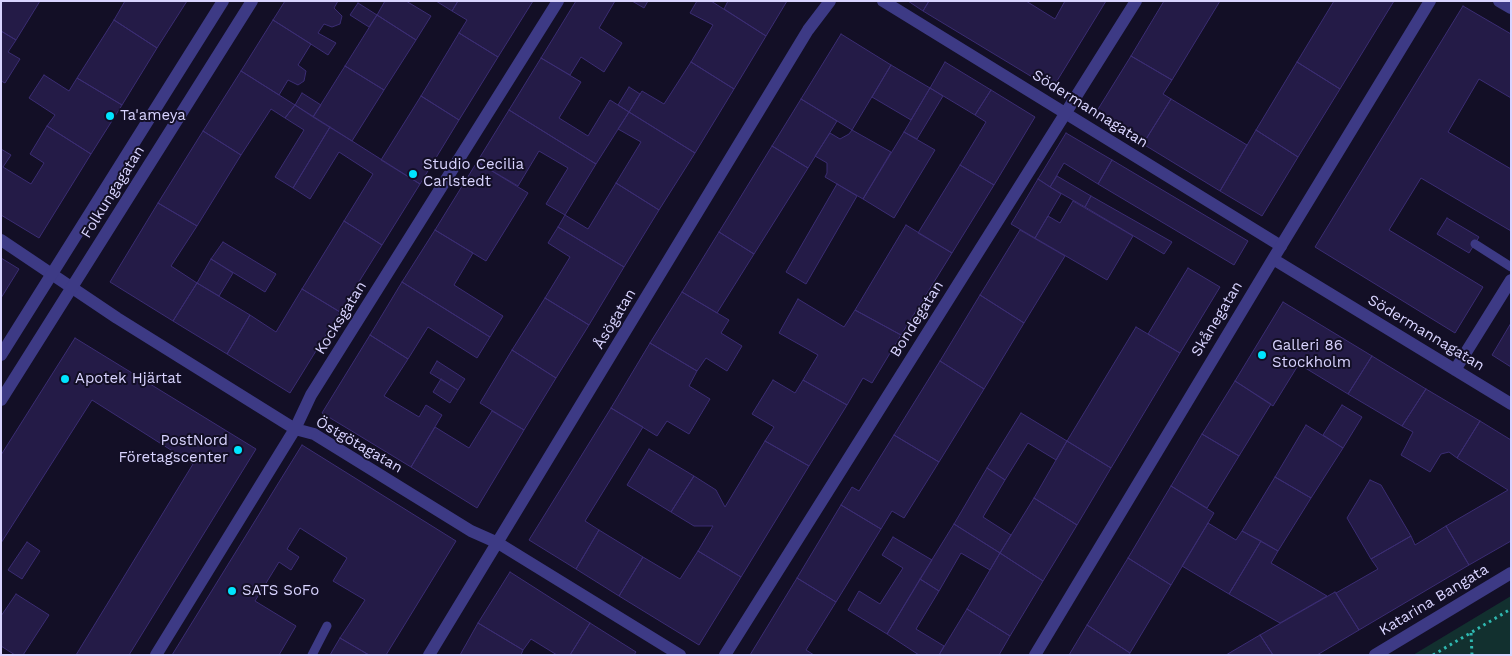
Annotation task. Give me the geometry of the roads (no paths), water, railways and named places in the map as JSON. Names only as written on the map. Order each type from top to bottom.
[{"type":"street","name":"Folkungagatan","points":[[1,355],[223,1]]},
{"type":"street","name":"Folkungagatan","points":[[1,400],[252,1]]},
{"type":"street","name":"Kocksgatan","points":[[156,655],[294,429],[311,395],[558,1]]},
{"type":"street","name":"Åsögatan","points":[[429,655],[808,30],[830,1]]},
{"type":"street","name":"Södermannagatan","points":[[883,1],[1281,246]]},
{"type":"street","name":"Bondegatan","points":[[726,655],[1136,1]]},
{"type":"street","name":"Skånegatan","points":[[1034,655],[1430,1]]},
{"type":"street","points":[[1499,1],[1511,8]]},
{"type":"street","name":"Östgötagatan","points":[[1,240],[31,258],[72,288],[294,429],[314,434],[471,531],[498,543],[680,655]]},
{"type":"street","name":"Södermannagatan","points":[[1273,259],[1511,404]]},
{"type":"street","points":[[1455,370],[1511,280]]},
{"type":"street","name":"Katarina Bangata","points":[[1375,655],[1511,573]]},
{"type":"lane","points":[[1475,244],[1511,267]]},
{"type":"lane","points":[[312,655],[327,626]]},
{"type":"place","name":"Ta'ameya","points":[[110,116]]},
{"type":"place","name":"Studio Cecilia Carlstedt","points":[[413,174]]},
{"type":"place","name":"Galleri 86 Stockholm","points":[[1262,355]]},
{"type":"place","name":"Apotek Hjärtat","points":[[65,379]]},
{"type":"place","name":"PostNord Företagscenter","points":[[238,450]]},
{"type":"place","name":"SATS SoFo","points":[[232,591]]}]
